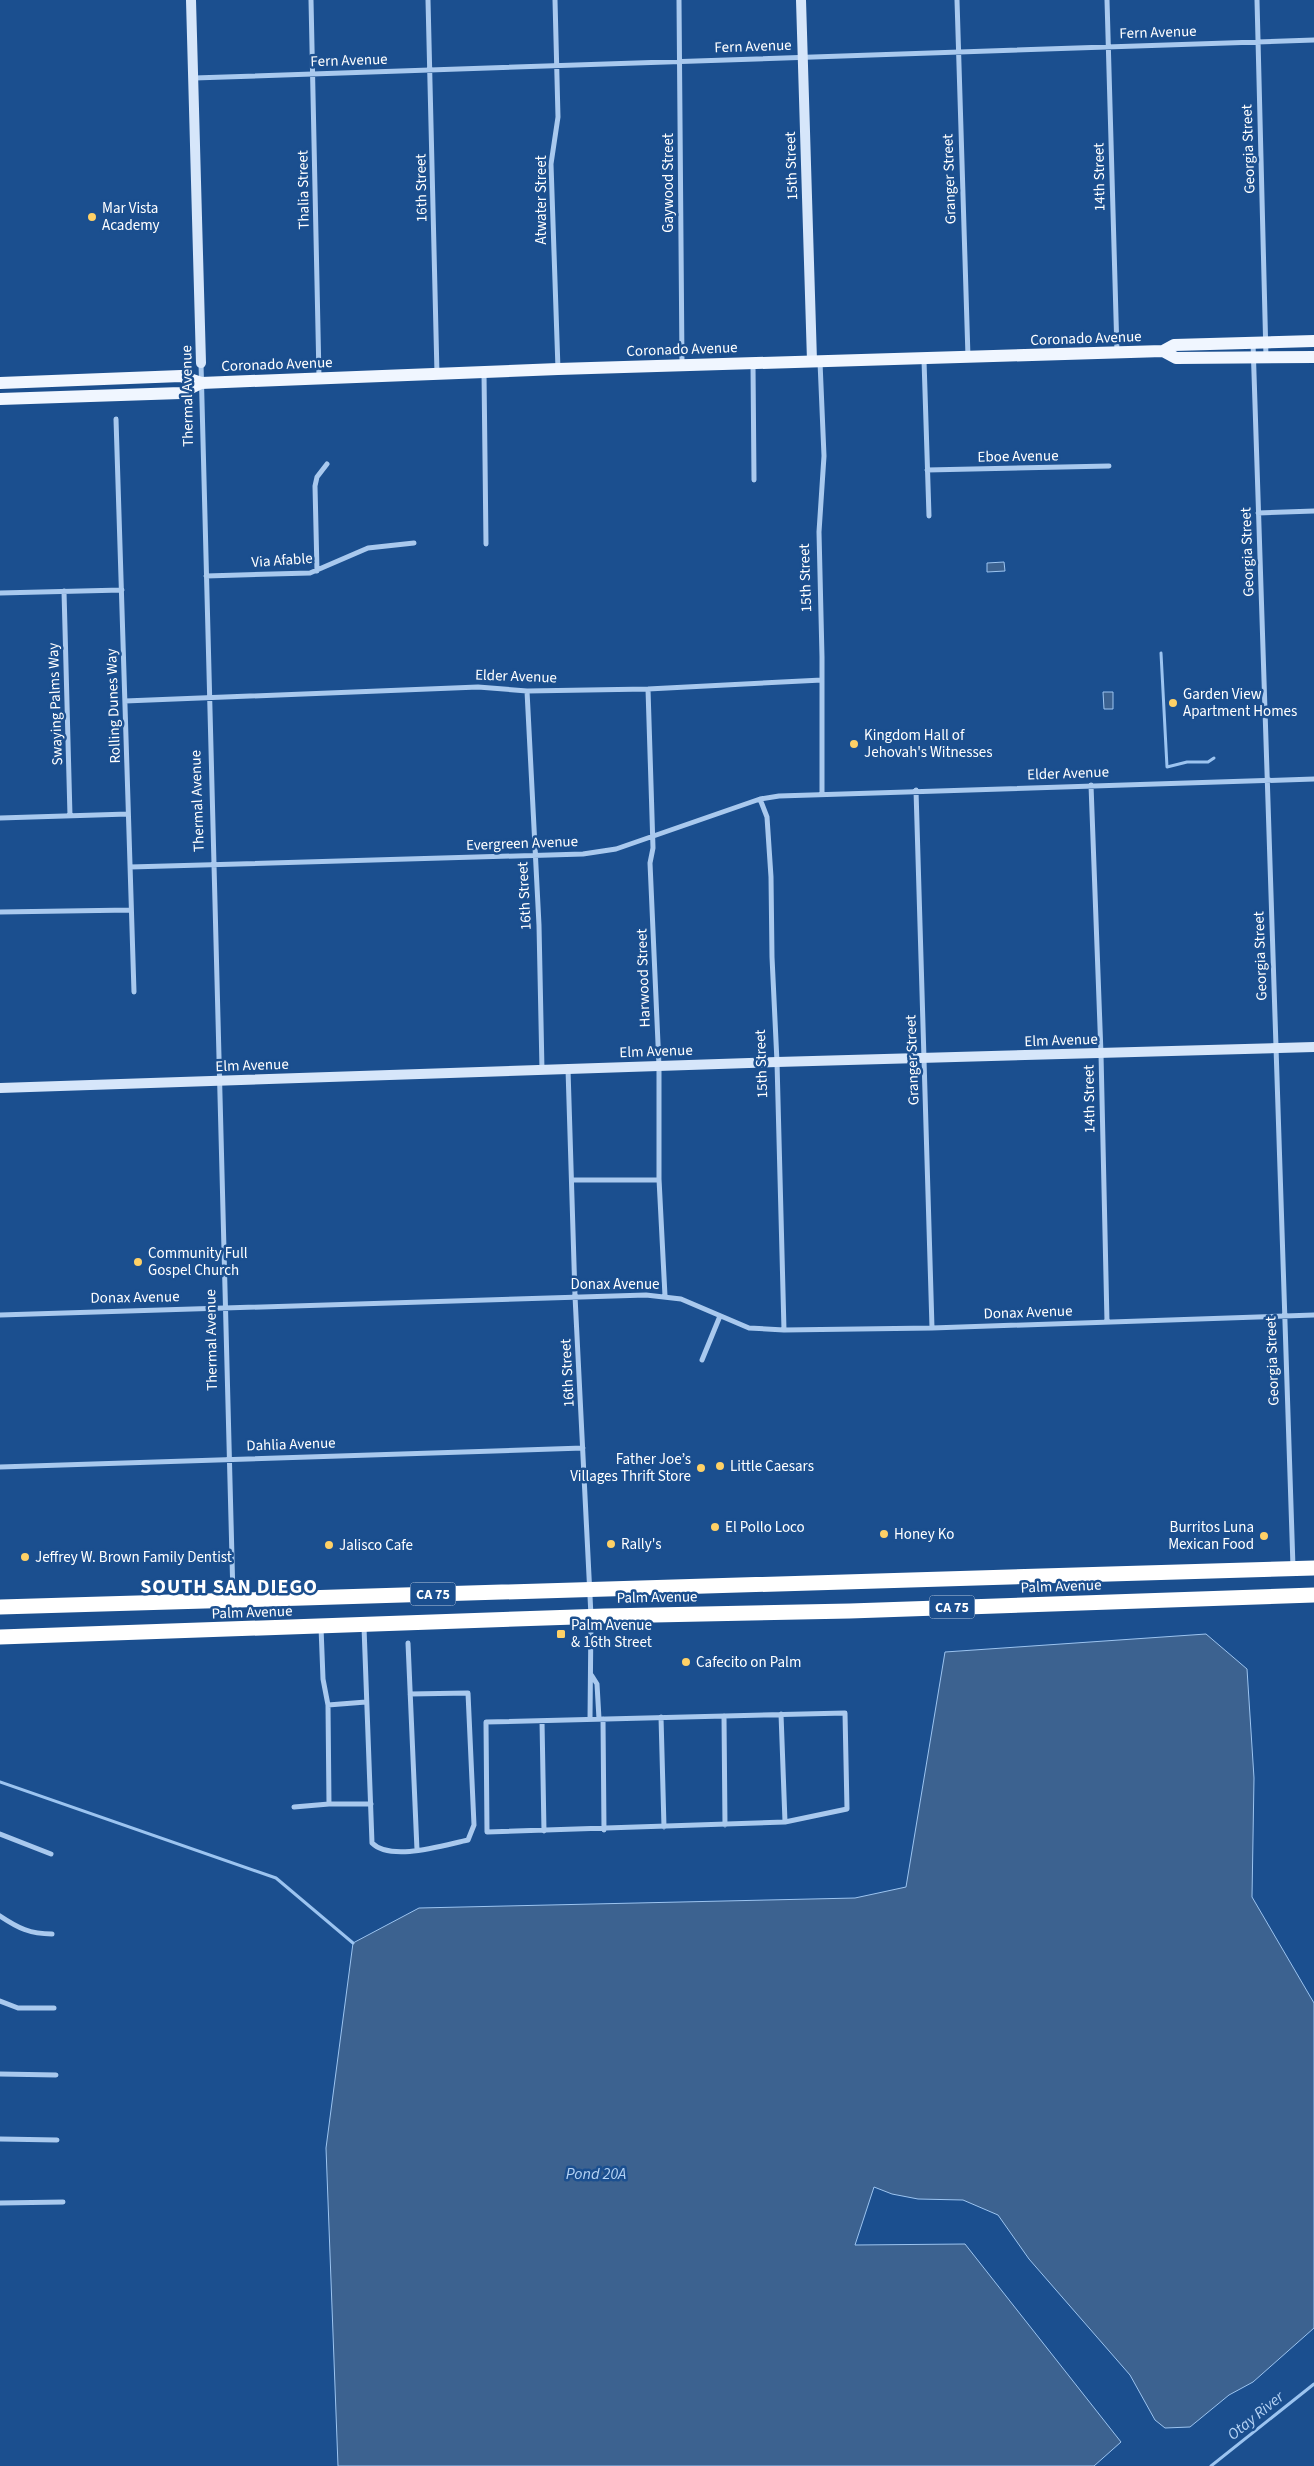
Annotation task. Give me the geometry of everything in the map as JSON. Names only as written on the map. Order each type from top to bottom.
[{"type":"highway","name":"Palm Avenue","points":[[0,1607],[589,1588],[1314,1568]]},
{"type":"highway","name":"Palm Avenue","points":[[0,1638],[591,1616],[1314,1595]]},
{"type":"main road","points":[[1163,352],[1174,345],[1314,341]]},
{"type":"main road","points":[[1163,352],[1176,358],[1314,357]]},
{"type":"main road","name":"Coronado Avenue","points":[[0,383],[181,376],[201,383],[558,369],[1163,352]]},
{"type":"main road","name":"Coronado Avenue","points":[[0,399],[181,393],[201,383]]},
{"type":"street","name":"Thermal Avenue","points":[[191,0],[233,1600]]},
{"type":"street","name":"Thalia Street","points":[[311,0],[320,379]]},
{"type":"street","name":"16th Street","points":[[428,0],[437,375]]},
{"type":"street","name":"Atwater Street","points":[[555,0],[558,117],[551,164],[558,369]]},
{"type":"street","name":"Gaywood Street","points":[[678,0],[682,366]]},
{"type":"street","name":"15th Street","points":[[801,0],[816,361],[824,456],[819,532],[822,793]]},
{"type":"street","name":"Granger Street","points":[[957,0],[968,358]]},
{"type":"street","name":"14th Street","points":[[1107,0],[1117,353]]},
{"type":"street","name":"Georgia Street","points":[[1256,0],[1266,342],[1260,358],[1258,513],[1283,1316],[1293,1569]]},
{"type":"street","name":"Fern Avenue","points":[[194,78],[1314,40]]},
{"type":"street","name":"Georgia Street","points":[[1252,343],[1260,358]]},
{"type":"street","points":[[924,360],[929,516]]},
{"type":"street","points":[[753,363],[754,480]]},
{"type":"street","points":[[484,373],[486,544]]},
{"type":"street","name":"Rolling Dunes Way","points":[[116,419],[134,992]]},
{"type":"street","points":[[317,572],[314,486],[318,476],[327,464]]},
{"type":"street","name":"Eboe Avenue","points":[[927,470],[1109,466]]},
{"type":"street","points":[[1258,513],[1314,511]]},
{"type":"street","name":"Via Afable","points":[[206,576],[317,572],[368,548],[414,543]]},
{"type":"street","points":[[0,593],[122,590]]},
{"type":"street","name":"Swaying Palms Way","points":[[64,591],[70,816]]},
{"type":"street","name":"Elder Avenue","points":[[125,701],[478,687],[527,691],[648,689],[822,680]]},
{"type":"street","name":"Harwood Street","points":[[648,689],[652,837],[650,863],[659,1066],[659,1180],[665,1296]]},
{"type":"street","name":"16th Street","points":[[527,691],[542,1070]]},
{"type":"street","name":"Elder Avenue","points":[[822,793],[1314,778]]},
{"type":"street","name":"14th Street","points":[[1091,785],[1101,1054],[1107,1322]]},
{"type":"street","name":"Granger Street","points":[[916,790],[932,1328]]},
{"type":"street","name":"Evergreen Avenue","points":[[130,868],[582,854],[616,849],[760,799],[822,793]]},
{"type":"street","name":"15th Street","points":[[760,799],[767,818],[772,877],[772,957],[777,1062],[784,1330]]},
{"type":"street","points":[[0,818],[128,814]]},
{"type":"street","points":[[0,912],[131,910]]},
{"type":"street","name":"Elm Avenue","points":[[0,1088],[777,1062],[1314,1047]]},
{"type":"street","name":"16th Street","points":[[568,1069],[575,1296],[591,1616],[592,1676],[589,1684],[590,1719]]},
{"type":"street","points":[[572,1180],[659,1180]]},
{"type":"street","name":"Donax Avenue","points":[[0,1315],[575,1296],[665,1296],[681,1299],[749,1328],[784,1330],[932,1328],[1314,1315]]},
{"type":"street","points":[[702,1360],[720,1316]]},
{"type":"street","name":"Dahlia Avenue","points":[[0,1467],[584,1448]]},
{"type":"street","points":[[364,1624],[372,1843],[389,1852],[417,1850],[468,1840],[474,1825],[468,1694],[410,1694]]},
{"type":"street","points":[[321,1627],[323,1679],[328,1705],[329,1804]]},
{"type":"street","points":[[408,1643],[417,1850]]},
{"type":"street","name":"16th Street","points":[[592,1676],[597,1684],[600,1719],[604,1830]]},
{"type":"street","points":[[328,1705],[366,1702]]},
{"type":"street","points":[[845,1713],[847,1809],[785,1822],[664,1828],[487,1832],[486,1722],[661,1718],[845,1713]]},
{"type":"street","points":[[781,1714],[785,1822]]},
{"type":"street","points":[[724,1716],[725,1825]]},
{"type":"street","points":[[661,1718],[664,1828]]},
{"type":"street","points":[[542,1721],[544,1831]]},
{"type":"street","points":[[294,1808],[329,1804],[371,1804]]},
{"type":"street","points":[[0,1834],[51,1854]]},
{"type":"street","points":[[0,1916],[21,1930],[37,1934],[52,1934]]},
{"type":"street","points":[[0,2000],[18,2008],[54,2008]]},
{"type":"street","points":[[0,2074],[56,2075]]},
{"type":"street","points":[[0,2139],[57,2140]]},
{"type":"street","points":[[0,2203],[63,2202]]},
{"type":"water","points":[[1004,562],[1005,571],[987,572],[987,563]]},
{"type":"water","points":[[1103,692],[1113,692],[1113,709],[1104,709]]},
{"type":"water","name":"Pond 20A","points":[[1206,1634],[1247,1669],[1254,1778],[1252,1897],[1314,2003],[1314,2328],[1253,2382],[1229,2395],[1190,2427],[1165,2428],[1155,2420],[1130,2375],[1029,2259],[998,2215],[963,2200],[918,2199],[892,2194],[874,2187],[855,2245],[965,2244],[1121,2442],[1094,2466],[338,2466],[326,2148],[353,1943],[419,1908],[855,1898],[906,1887],[945,1652]]},
{"type":"waterway","points":[[1161,653],[1167,767],[1187,762],[1208,762],[1214,758]]},
{"type":"waterway","points":[[0,1782],[276,1878],[353,1943]]},
{"type":"waterway","name":"Otay River","points":[[1211,2466],[1314,2384]]},
{"type":"place","name":"Mar Vista Academy","points":[[92,217]]},
{"type":"place","name":"Garden View Apartment Homes","points":[[1173,703]]},
{"type":"place","name":"Kingdom Hall of Jehovah's Witnesses","points":[[854,744]]},
{"type":"place","name":"Community Full Gospel Church","points":[[138,1262]]},
{"type":"place","name":"Little Caesars","points":[[720,1466]]},
{"type":"place","name":"Father Joe’s Villages Thrift Store","points":[[701,1468]]},
{"type":"place","name":"El Pollo Loco","points":[[715,1527]]},
{"type":"place","name":"Honey Ko","points":[[884,1534]]},
{"type":"place","name":"Burritos Luna Mexican Food","points":[[1264,1536]]},
{"type":"place","name":"Rally's","points":[[611,1544]]},
{"type":"place","name":"Jalisco Cafe","points":[[329,1545]]},
{"type":"place","name":"Jeffrey W. Brown Family Dentist","points":[[25,1557]]},
{"type":"place","name":"Palm Avenue & 16th Street","points":[[561,1634]]},
{"type":"place","name":"Cafecito on Palm","points":[[686,1662]]},
{"type":"district","name":"SOUTH SAN DIEGO","points":[[229,1586]]}]
